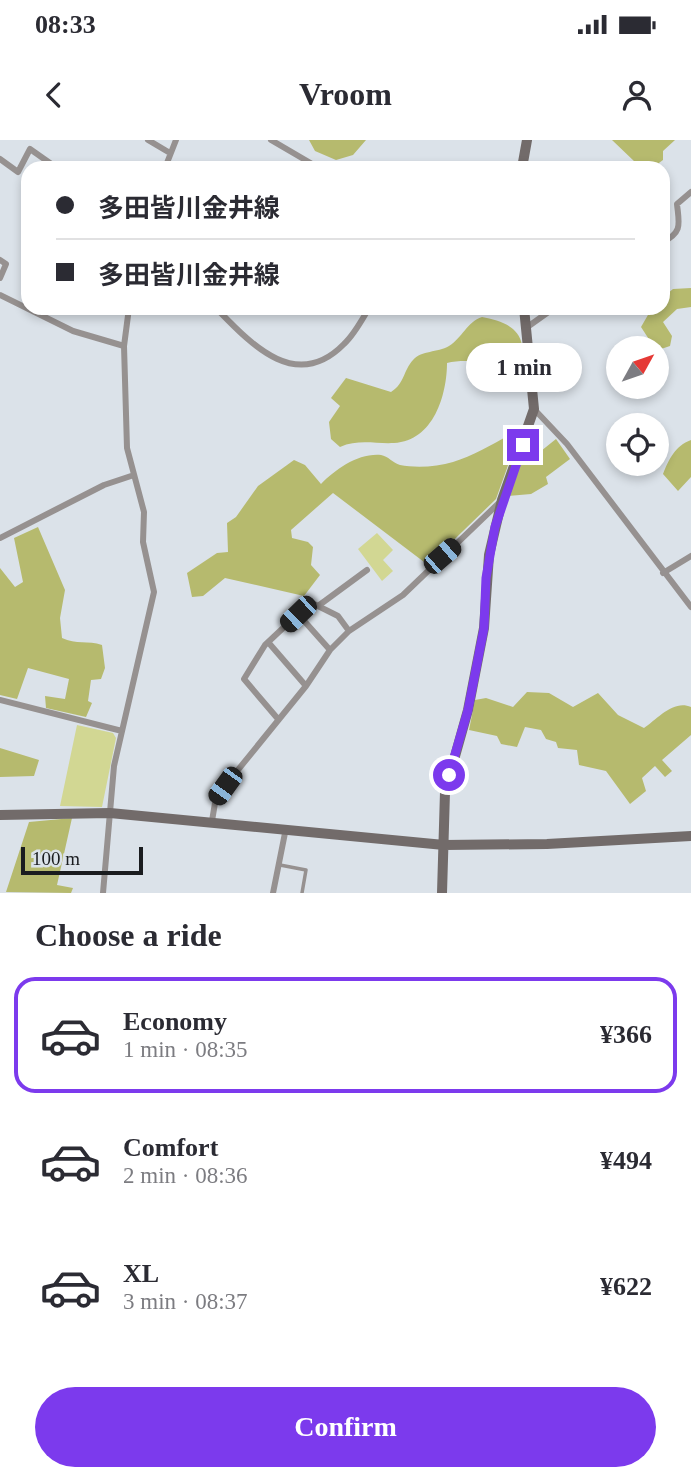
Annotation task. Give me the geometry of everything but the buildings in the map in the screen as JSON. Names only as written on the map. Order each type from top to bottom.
[{"type":"street","points":[[24,161],[35,140]]},
{"type":"street","points":[[148,140],[170,153]]},
{"type":"street","points":[[167,161],[176,140]]},
{"type":"street","points":[[271,140],[307,161]]},
{"type":"street","points":[[523,161],[527,140]]},
{"type":"street","points":[[30,149],[47,161]]},
{"type":"street","points":[[0,159],[18,172],[21,166]]},
{"type":"street","points":[[670,238],[678,233],[681,227],[677,204],[691,192]]},
{"type":"street","points":[[0,260],[6,264],[0,278]]},
{"type":"street","points":[[0,295],[21,305]]},
{"type":"street","points":[[41,315],[73,331],[124,346]]},
{"type":"street","points":[[103,893],[114,766],[154,592],[144,541],[144,512],[127,448],[124,346],[128,315]]},
{"type":"street","points":[[223,315],[264,353],[283,362],[304,366],[324,359],[346,343],[364,315]]},
{"type":"street","points":[[442,893],[445,792],[468,710],[484,628],[489,555],[502,500],[534,409],[525,315]]},
{"type":"street","points":[[526,328],[544,315]]},
{"type":"street","points":[[534,409],[567,444],[691,607]]},
{"type":"street","points":[[0,538],[104,485],[134,475]]},
{"type":"street","points":[[212,821],[216,797],[306,686],[330,650],[349,631],[403,595],[502,500]]},
{"type":"street","points":[[663,573],[691,556]]},
{"type":"street","points":[[318,606],[367,570]]},
{"type":"street","points":[[278,719],[244,679],[268,642],[298,614],[304,601],[338,616],[349,631]]},
{"type":"street","points":[[298,614],[330,650]]},
{"type":"street","points":[[268,642],[306,686]]},
{"type":"street","points":[[0,700],[122,732]]},
{"type":"street","points":[[0,816],[110,813],[444,845],[547,844],[691,835]]},
{"type":"street","points":[[273,893],[286,828]]},
{"type":"lane","points":[[279,865],[306,870],[302,893]]},
{"type":"green space","points":[[309,140],[366,140],[353,155],[336,160],[315,151]]},
{"type":"green space","points":[[612,140],[675,140],[663,151],[662,161],[634,161]]},
{"type":"green space","points":[[691,288],[691,307],[677,309],[663,322],[672,336],[669,346],[669,336],[647,336],[641,327],[648,315],[670,315],[670,291]]},
{"type":"green space","points":[[482,317],[501,322],[513,329],[522,345],[507,358],[447,363],[444,388],[436,414],[419,434],[394,443],[360,442],[340,447],[331,439],[329,422],[340,406],[331,398],[346,378],[391,392],[399,385],[410,364],[417,357],[449,346]]},
{"type":"green space","points":[[521,429],[496,499],[428,565],[333,493],[291,530],[292,538],[308,542],[313,547],[311,565],[320,575],[304,596],[225,578],[203,596],[192,597],[187,573],[217,553],[228,552],[227,523],[236,517],[258,486],[294,460],[305,465],[321,484],[356,459],[381,455],[406,466],[440,465],[470,455]]},
{"type":"green space","points":[[556,439],[570,459],[546,477],[548,484],[531,494],[508,496],[527,443],[541,451]]},
{"type":"green space","points":[[691,440],[691,477],[678,491],[665,476],[669,476],[670,458]]},
{"type":"green space","points":[[38,527],[65,590],[60,618],[62,638],[102,645],[105,668],[101,679],[91,680],[88,701],[92,703],[86,717],[46,708],[45,696],[65,699],[69,679],[28,668],[17,699],[0,695],[0,568],[15,587],[23,582],[14,538]]},
{"type":"green space","points":[[377,533],[393,550],[383,560],[393,571],[382,581],[358,549]]},
{"type":"green space","points":[[527,692],[549,693],[573,707],[598,693],[618,715],[644,728],[666,711],[685,705],[691,707],[691,735],[662,760],[672,771],[665,777],[655,766],[642,778],[646,791],[630,804],[606,771],[579,765],[577,750],[558,748],[556,742],[546,739],[541,730],[525,727],[517,747],[501,744],[497,736],[469,730],[475,700],[486,698],[513,707]]},
{"type":"green space","points":[[77,725],[113,733],[116,738],[102,807],[60,806]]},
{"type":"green space","points":[[0,748],[39,760],[34,776],[0,777]]},
{"type":"green space","points":[[72,818],[57,885],[73,888],[71,893],[6,892],[29,822]]},
{"type":"route","points":[[449,775],[468,710],[484,628],[486,578],[495,527],[502,500],[523,445]]}]
